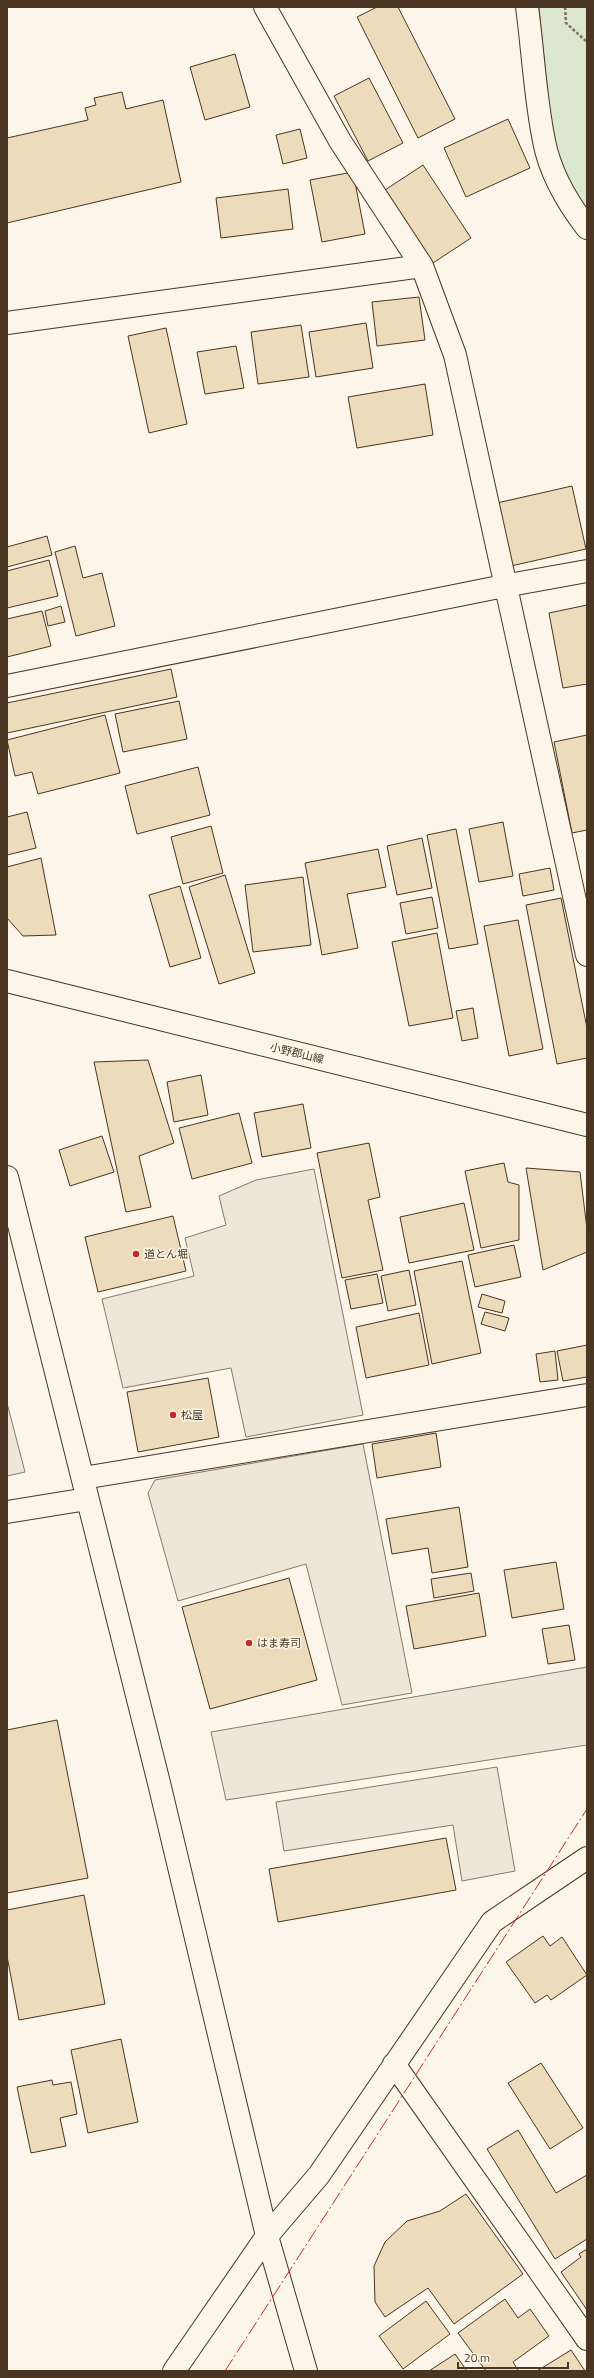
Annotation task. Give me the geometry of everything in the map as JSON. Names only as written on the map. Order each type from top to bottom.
[{"type":"street","points":[[265,7],[340,141],[422,266],[455,355],[504,586],[587,955]]},
{"type":"street","points":[[527,7],[544,142],[556,178],[570,206],[587,228]]},
{"type":"street","points":[[7,323],[422,266]]},
{"type":"street","points":[[7,686],[504,586],[587,571]]},
{"type":"street","name":"小野郡山線","points":[[7,981],[587,1125]]},
{"type":"street","points":[[7,1177],[159,1783],[267,2236],[306,2371]]},
{"type":"street","points":[[7,1512],[85,1488],[587,1395]]},
{"type":"street","points":[[174,2371],[267,2236],[319,2175],[492,1922],[587,1858]]},
{"type":"street","points":[[394,2064],[587,2339]]},
{"type":"path","points":[[565,7],[566,23],[587,42]]},
{"type":"green space","points":[[539,7],[587,7],[587,219],[556,178]]},
{"type":"shaded area","points":[[314,1169],[363,1415],[246,1437],[231,1368],[123,1388],[102,1299],[194,1276],[185,1238],[226,1225],[219,1196],[256,1180]]},
{"type":"shaded area","points":[[7,1403],[25,1472],[7,1476]]},
{"type":"shaded area","points":[[363,1444],[412,1693],[342,1705],[306,1564],[178,1601],[148,1493],[155,1480]]},
{"type":"shaded area","points":[[587,1667],[587,1745],[226,1800],[211,1732]]},
{"type":"shaded area","points":[[497,1767],[515,1871],[462,1881],[453,1825],[284,1851],[276,1802]]},
{"type":"building","points":[[377,7],[398,7],[455,119],[418,138],[357,17]]},
{"type":"building","points":[[235,54],[250,107],[205,120],[190,67]]},
{"type":"building","points":[[369,78],[403,143],[368,161],[334,96]]},
{"type":"building","points":[[122,92],[126,109],[163,100],[181,182],[7,223],[7,138],[88,120],[85,108],[96,105],[94,98]]},
{"type":"building","points":[[508,119],[530,168],[466,197],[444,148]]},
{"type":"building","points":[[300,129],[307,158],[283,164],[276,135]]},
{"type":"building","points":[[423,165],[471,238],[433,263],[385,190]]},
{"type":"building","points":[[353,172],[365,234],[322,242],[310,180]]},
{"type":"building","points":[[288,189],[293,229],[221,238],[216,198]]},
{"type":"building","points":[[419,297],[425,340],[377,346],[372,302]]},
{"type":"building","points":[[366,323],[373,368],[316,377],[309,332]]},
{"type":"building","points":[[301,325],[309,377],[258,384],[251,332]]},
{"type":"building","points":[[166,328],[187,424],[149,433],[128,336]]},
{"type":"building","points":[[236,346],[244,388],[205,394],[197,352]]},
{"type":"building","points":[[425,384],[433,435],[357,448],[348,397]]},
{"type":"building","points":[[572,486],[586,549],[511,566],[497,503]]},
{"type":"building","points":[[47,536],[52,555],[7,567],[7,547]]},
{"type":"building","points":[[75,546],[83,578],[102,573],[115,626],[76,636],[55,552]]},
{"type":"building","points":[[49,560],[58,596],[7,608],[7,571]]},
{"type":"building","points":[[587,605],[587,684],[563,688],[549,613]]},
{"type":"building","points":[[61,606],[65,622],[48,626],[45,611]]},
{"type":"building","points":[[42,611],[51,646],[7,657],[7,619]]},
{"type":"building","points":[[171,669],[177,697],[7,733],[7,703]]},
{"type":"building","points":[[179,701],[187,739],[123,752],[115,714]]},
{"type":"building","points":[[105,715],[120,773],[38,794],[32,772],[15,776],[7,740]]},
{"type":"building","points":[[587,735],[587,830],[572,833],[554,742]]},
{"type":"building","points":[[198,767],[210,815],[137,834],[125,786]]},
{"type":"building","points":[[27,812],[36,848],[7,855],[7,817]]},
{"type":"building","points":[[503,822],[513,876],[479,882],[469,829]]},
{"type":"building","points":[[211,826],[223,873],[183,884],[171,837]]},
{"type":"building","points":[[456,829],[478,944],[449,949],[427,835]]},
{"type":"building","points":[[422,838],[432,888],[397,895],[387,846]]},
{"type":"building","points":[[378,849],[386,887],[347,894],[358,948],[322,955],[305,863]]},
{"type":"building","points":[[41,858],[56,935],[23,936],[7,918],[7,867]]},
{"type":"building","points":[[550,868],[554,890],[523,896],[519,874]]},
{"type":"building","points":[[225,875],[255,973],[219,984],[189,887]]},
{"type":"building","points":[[303,877],[311,945],[253,952],[245,885]]},
{"type":"building","points":[[180,886],[201,958],[170,967],[149,895]]},
{"type":"building","points":[[432,897],[438,928],[406,934],[400,903]]},
{"type":"building","points":[[561,898],[587,1028],[587,1058],[557,1064],[526,905]]},
{"type":"building","points":[[518,920],[543,1049],[509,1056],[484,926]]},
{"type":"building","points":[[437,933],[453,1018],[409,1026],[392,942]]},
{"type":"building","points":[[473,1008],[478,1038],[462,1041],[456,1011]]},
{"type":"building","points":[[148,1060],[174,1143],[139,1156],[151,1207],[126,1212],[94,1062]]},
{"type":"building","points":[[201,1075],[208,1115],[174,1122],[167,1082]]},
{"type":"building","points":[[303,1104],[311,1148],[262,1157],[254,1113]]},
{"type":"building","points":[[239,1113],[252,1163],[192,1179],[179,1128]]},
{"type":"building","points":[[102,1136],[114,1172],[70,1186],[59,1150]]},
{"type":"building","points":[[369,1143],[380,1197],[368,1200],[383,1270],[342,1278],[317,1153]]},
{"type":"building","points":[[504,1163],[508,1182],[519,1185],[519,1240],[481,1248],[465,1171]]},
{"type":"building","points":[[526,1168],[580,1172],[587,1229],[587,1252],[543,1270]]},
{"type":"building","points":[[464,1203],[474,1250],[409,1263],[400,1217]]},
{"type":"building","name":"道とん堀","points":[[173,1216],[186,1271],[98,1292],[85,1237]]},
{"type":"building","points":[[514,1245],[521,1277],[475,1287],[468,1255]]},
{"type":"building","points":[[462,1261],[481,1353],[432,1364],[414,1271]]},
{"type":"building","points":[[409,1270],[416,1305],[388,1311],[381,1276]]},
{"type":"building","points":[[377,1274],[383,1303],[351,1309],[345,1280]]},
{"type":"building","points":[[482,1294],[505,1301],[502,1313],[478,1307]]},
{"type":"building","points":[[485,1312],[509,1318],[505,1331],[481,1324]]},
{"type":"building","points":[[419,1313],[429,1365],[366,1378],[356,1327]]},
{"type":"building","points":[[587,1345],[587,1377],[563,1381],[557,1351]]},
{"type":"building","points":[[555,1351],[558,1380],[540,1382],[536,1354]]},
{"type":"building","name":"松屋","points":[[208,1378],[219,1437],[138,1452],[127,1392]]},
{"type":"building","points":[[436,1433],[441,1467],[377,1478],[372,1444]]},
{"type":"building","points":[[459,1507],[468,1567],[432,1573],[428,1548],[392,1554],[386,1519]]},
{"type":"building","points":[[556,1562],[564,1609],[512,1618],[504,1570]]},
{"type":"building","points":[[471,1573],[474,1591],[434,1598],[431,1579]]},
{"type":"building","name":"はま寿司","points":[[289,1578],[317,1680],[210,1709],[182,1607]]},
{"type":"building","points":[[479,1593],[486,1636],[414,1649],[406,1606]]},
{"type":"building","points":[[569,1625],[575,1660],[548,1664],[542,1629]]},
{"type":"building","points":[[57,1720],[88,1878],[7,1893],[7,1730]]},
{"type":"building","points":[[446,1838],[456,1890],[278,1922],[269,1869]]},
{"type":"building","points":[[84,1895],[105,2004],[19,2020],[7,1956],[7,1910]]},
{"type":"building","points":[[543,1936],[550,1946],[562,1937],[587,1975],[551,2000],[547,1995],[535,2003],[506,1962]]},
{"type":"building","points":[[121,2039],[138,2122],[88,2133],[71,2050]]},
{"type":"building","points":[[541,2063],[583,2128],[550,2149],[508,2083]]},
{"type":"building","points":[[52,2080],[53,2085],[71,2082],[77,2114],[60,2118],[66,2146],[31,2153],[17,2087]]},
{"type":"building","points":[[518,2130],[556,2193],[587,2175],[587,2239],[555,2259],[487,2149]]},
{"type":"building","points":[[466,2194],[523,2274],[454,2324],[428,2288],[385,2317],[375,2302],[374,2266],[385,2242],[407,2221],[440,2211]]},
{"type":"building","points":[[587,2249],[587,2310],[561,2272],[581,2257],[579,2254]]},
{"type":"building","points":[[505,2299],[518,2318],[530,2309],[549,2336],[513,2362],[518,2370],[517,2371],[486,2371],[458,2333]]},
{"type":"building","points":[[426,2301],[450,2334],[403,2369],[379,2336]]},
{"type":"building","points":[[571,2350],[585,2371],[537,2371]]},
{"type":"building","points":[[455,2354],[467,2371],[429,2371]]},
{"type":"power","points":[[225,2371],[587,1809]]},
{"type":"place","name":"道とん堀","points":[[136,1254]]},
{"type":"place","name":"松屋","points":[[173,1415]]},
{"type":"place","name":"はま寿司","points":[[249,1643]]}]
